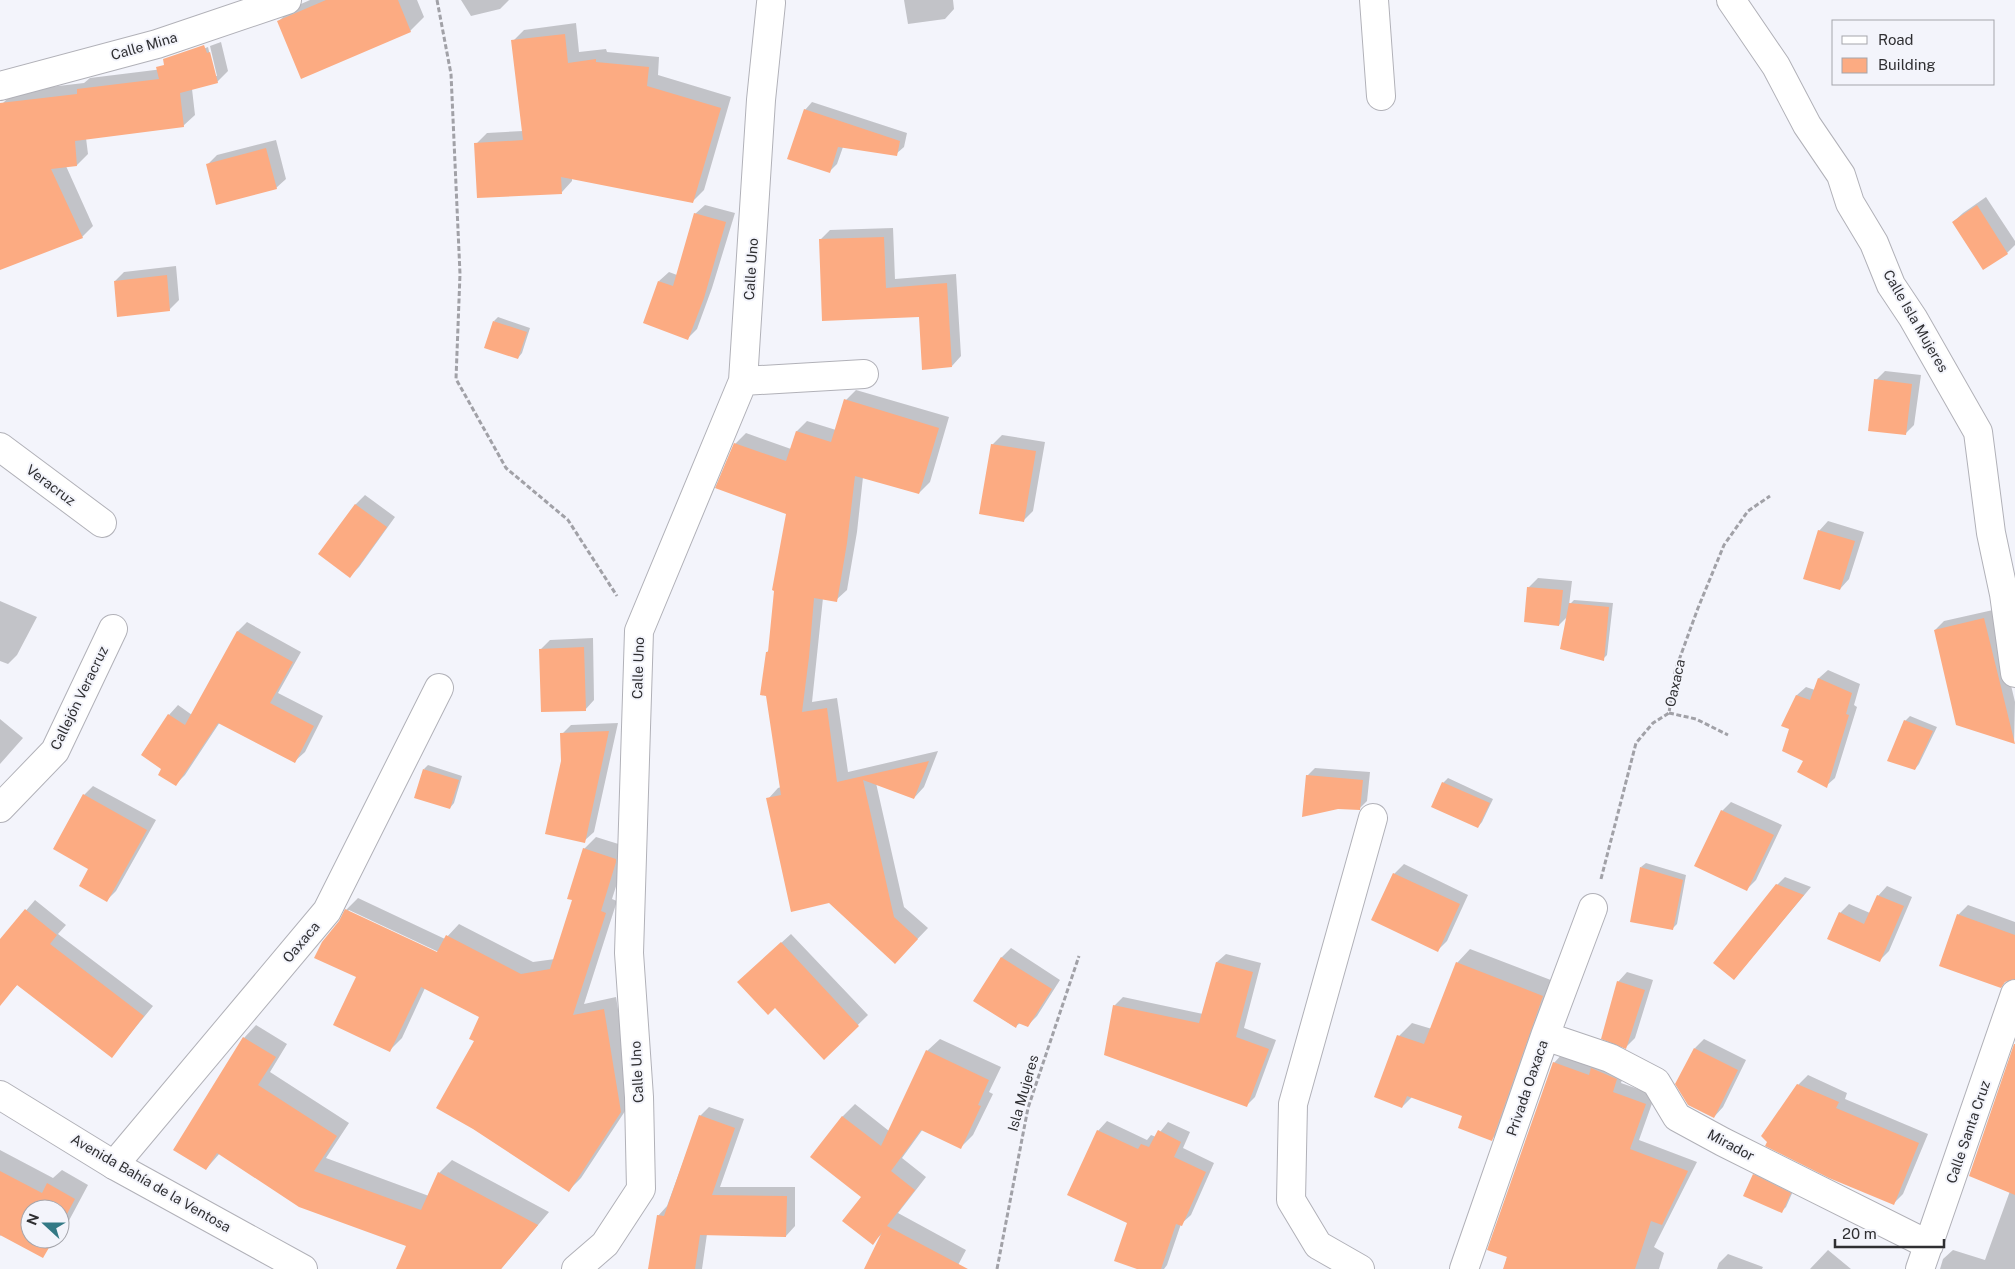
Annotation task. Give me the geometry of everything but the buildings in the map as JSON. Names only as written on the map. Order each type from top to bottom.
[{"type":"street","name":"Calle Mina","points":[[0,86],[157,44],[286,0]]},
{"type":"street","points":[[1374,0],[1381,96]]},
{"type":"street","name":"Calle Isla Mujeres","points":[[1731,0],[1776,66],[1806,125],[1841,175],[1850,203],[1874,243],[1892,285],[1918,326],[1978,432],[1991,533],[2004,594],[2015,673]]},
{"type":"street","name":"Calle Uno","points":[[576,1269],[605,1244],[641,1189],[639,1097],[629,953],[639,631],[744,381],[761,100],[771,3]]},
{"type":"street","points":[[744,381],[864,374]]},
{"type":"street","name":"Veracruz","points":[[0,447],[102,523]]},
{"type":"street","name":"Callejón Veracruz","points":[[0,808],[55,751],[113,629]]},
{"type":"street","name":"Oaxaca","points":[[114,1165],[327,911],[439,688]]},
{"type":"street","points":[[1360,1269],[1318,1245],[1291,1200],[1291,1147],[1293,1104],[1373,818]]},
{"type":"street","name":"Privada Oaxaca","points":[[1464,1269],[1545,1036],[1593,908]]},
{"type":"street","name":"Calle Santa Cruz","points":[[1924,1257],[2015,994]]},
{"type":"street","name":"Mirador","points":[[1545,1036],[1610,1058],[1656,1082],[1678,1116],[1924,1257]]},
{"type":"street","name":"Avenida Bahía de la Ventosa","points":[[0,1094],[114,1165],[303,1269]]},
{"type":"path","points":[[437,0],[451,74],[460,274],[456,378],[506,468],[568,520],[639,631]]},
{"type":"path","name":"Oaxaca","points":[[1593,908],[1636,744],[1653,723],[1669,713],[1675,671],[1724,545],[1748,511],[1770,496]]},
{"type":"path","points":[[1669,713],[1696,719],[1728,735]]},
{"type":"path","name":"Isla Mujeres","points":[[997,1269],[1028,1108],[1079,956]]}]
